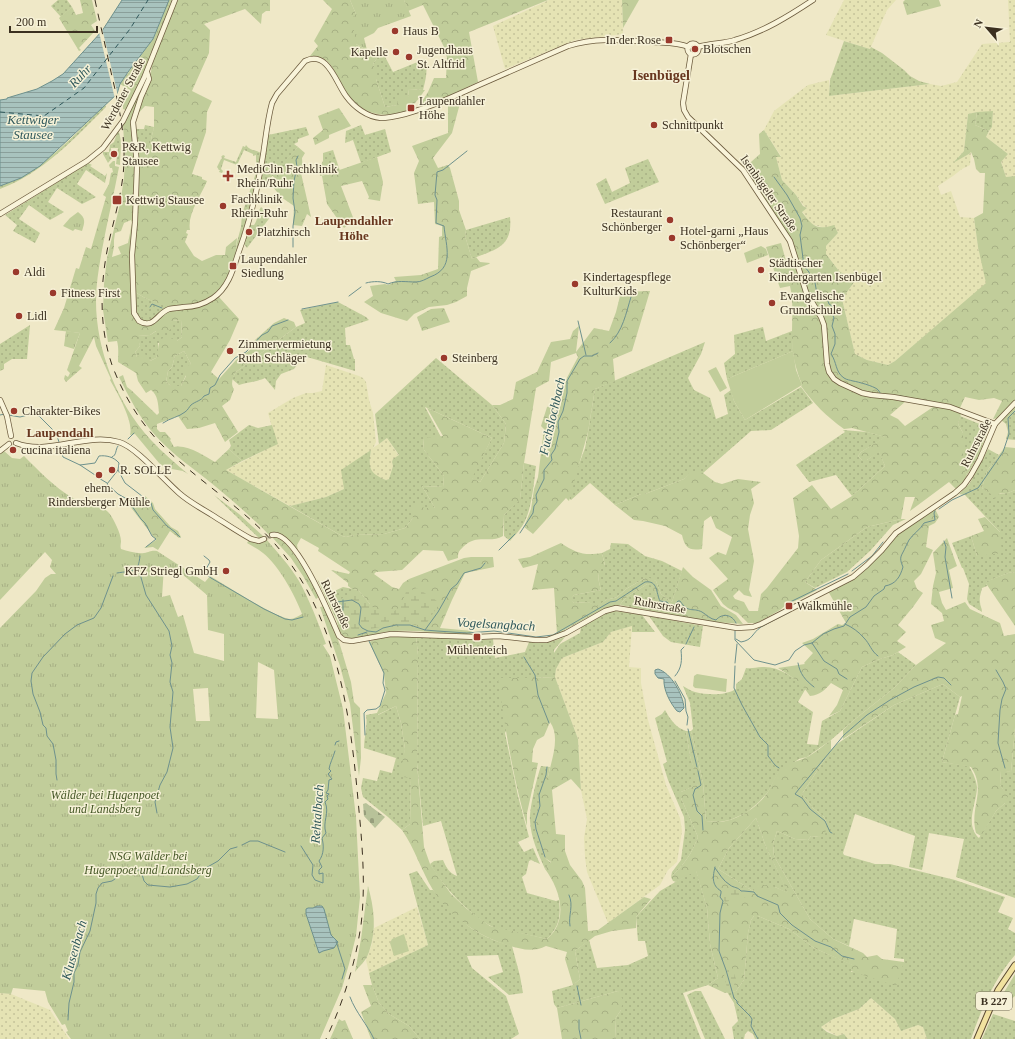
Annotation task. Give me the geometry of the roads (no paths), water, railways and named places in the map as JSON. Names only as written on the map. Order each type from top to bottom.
[{"type":"main road","name":"Werdener Straße","points":[[0,214],[101,151],[123,121],[147,72],[175,0]]},
{"type":"main road","points":[[147,72],[149,79],[133,120],[137,164],[132,255],[134,313],[139,321],[146,324],[154,322],[168,309],[204,303],[217,295],[225,286],[234,266],[253,206],[272,103],[277,94],[305,61],[309,59],[316,59],[325,63],[347,98],[360,110],[374,117],[384,118],[419,110],[448,99],[568,46],[588,41],[608,40],[670,43],[688,46],[693,44],[698,47],[727,42],[745,37],[782,19],[813,0]]},
{"type":"main road","points":[[688,46],[688,50],[691,54],[697,53],[698,47]]},
{"type":"main road","name":"Isenbügeler Straße","points":[[691,54],[683,103],[684,110],[688,117],[743,170],[790,241],[806,292],[824,325],[827,364],[829,372],[834,379],[862,393],[950,407],[995,424]]},
{"type":"main road","points":[[0,400],[7,414],[11,436]]},
{"type":"main road","name":"Ruhrstraße","points":[[275,535],[284,539],[304,564],[328,608],[339,636],[347,640],[361,640],[390,634],[477,638],[498,636],[547,640],[566,633],[605,611],[616,608],[737,628],[753,627],[853,577],[881,552],[896,533],[955,493],[964,485],[971,475],[980,459],[995,424],[1015,403]]},
{"type":"main road","points":[[11,436],[16,438],[16,443]]},
{"type":"main road","points":[[9,444],[7,439],[11,436]]},
{"type":"main road","points":[[0,451],[9,444],[13,445],[16,443],[24,446],[45,446],[112,440],[121,443],[135,453],[188,500],[252,539],[259,541],[264,539]]},
{"type":"main road","name":"B 227","points":[[978,1039],[998,990],[1015,965]]},
{"type":"water","name":"Kettwiger Stausee","points":[[122,0],[169,0],[153,39],[120,84],[117,94],[40,166],[21,178],[0,186],[0,100],[37,89],[63,74],[102,31]]},
{"type":"water","points":[[658,669],[663,671],[672,679],[676,685],[684,708],[680,712],[677,711],[670,700],[666,691],[664,679],[658,678],[655,674],[655,670]]},
{"type":"water","points":[[322,906],[324,909],[331,935],[338,942],[334,948],[319,953],[306,914],[306,909]]},
{"type":"waterway","points":[[366,283],[383,282],[388,284],[398,282],[418,282],[438,273],[443,268],[446,262],[447,249],[444,226],[436,223],[437,200],[435,195],[437,172],[443,170],[467,151]]},
{"type":"waterway","points":[[293,247],[295,212],[293,198],[297,167],[296,160],[298,156]]},
{"type":"waterway","points":[[774,177],[787,195],[800,218],[802,226],[800,235],[804,266],[809,272],[810,276],[814,277],[817,294],[824,299],[827,298],[829,304],[832,306],[831,311],[834,318],[832,326],[835,334],[835,344],[831,354],[839,373],[845,379],[878,389],[881,394]]},
{"type":"waterway","points":[[349,296],[361,287]]},
{"type":"waterway","name":"Fuchslochbach","points":[[610,343],[621,327],[631,297]]},
{"type":"waterway","points":[[302,309],[338,302]]},
{"type":"waterway","points":[[150,307],[152,304],[162,308]]},
{"type":"waterway","points":[[163,423],[183,414],[191,405],[209,394],[210,388],[215,385],[220,375],[235,358],[246,352],[262,335],[268,332],[272,326],[288,320]]},
{"type":"waterway","points":[[578,321],[586,355]]},
{"type":"waterway","name":"Fuchslochbach","points":[[520,533],[533,513],[534,506],[537,502],[536,495],[544,479],[544,470],[552,460],[551,455],[555,449],[559,432],[558,422],[563,411],[567,393],[567,381],[580,359],[584,356],[592,356],[598,353]]},
{"type":"waterway","points":[[900,396],[906,397]]},
{"type":"waterway","points":[[921,400],[944,404]]},
{"type":"waterway","points":[[939,509],[952,500],[978,488],[1003,452],[1009,434],[1008,418],[1015,411]]},
{"type":"waterway","points":[[0,415],[5,414]]},
{"type":"waterway","points":[[8,415],[20,417],[32,414],[39,416],[56,433],[59,442]]},
{"type":"waterway","points":[[128,439],[134,433]]},
{"type":"waterway","points":[[112,457],[115,455],[118,446]]},
{"type":"waterway","points":[[60,448],[63,457],[80,465],[95,463],[99,456],[107,456],[115,459],[119,463],[118,470],[125,483],[151,503],[153,510],[167,526],[180,537]]},
{"type":"waterway","points":[[80,465],[95,475]]},
{"type":"waterway","points":[[118,470],[107,484],[118,494],[127,499],[145,523],[152,536],[156,539],[146,547]]},
{"type":"waterway","points":[[97,477],[107,483]]},
{"type":"waterway","name":"Vogelsangbach","points":[[735,631],[735,640],[754,660],[775,665],[789,660],[795,651],[804,645],[812,643],[823,634],[844,626],[850,617],[866,607],[874,596],[884,589],[885,586],[892,584],[897,580],[903,567],[901,556],[909,540],[924,523],[935,520],[935,511]]},
{"type":"waterway","name":"Fuchslochbach","points":[[499,550],[515,534]]},
{"type":"waterway","points":[[944,541],[946,547],[945,557],[952,598]]},
{"type":"waterway","points":[[852,571],[872,556],[883,542]]},
{"type":"waterway","points":[[117,573],[134,570],[138,566],[140,556]]},
{"type":"waterway","name":"Vogelsangbach","points":[[204,556],[210,562],[205,571],[211,578],[264,609],[285,619],[292,620],[303,617]]},
{"type":"waterway","name":"Fuchslochbach","points":[[425,630],[438,612],[451,589],[457,584],[464,573],[481,568],[485,563]]},
{"type":"waterway","points":[[138,567],[146,595],[169,631],[172,646],[170,655],[172,663],[170,682],[173,692],[170,727],[173,748],[167,772],[160,785],[155,802],[157,813]]},
{"type":"waterway","points":[[788,603],[848,574]]},
{"type":"waterway","points":[[57,780],[56,760],[53,744],[47,736],[46,728],[43,725],[33,694],[31,681],[32,673],[43,657],[65,634],[77,625],[94,618],[101,608],[113,576]]},
{"type":"waterway","name":"Vogelsangbach","points":[[337,602],[352,600],[359,604],[361,608],[359,624],[362,628],[368,631],[376,632],[383,628],[396,625],[410,625],[425,630],[467,633],[494,631],[536,637],[553,635],[610,602],[616,601],[645,582],[649,582],[656,588],[660,601],[667,602],[671,607],[680,601],[686,608],[702,612],[712,619],[716,620],[721,616],[729,616],[736,623]]},
{"type":"waterway","points":[[342,620],[340,618],[343,610],[343,600]]},
{"type":"waterway","points":[[736,639],[741,642],[748,640],[758,629],[790,612]]},
{"type":"waterway","points":[[845,624],[860,634],[878,656]]},
{"type":"waterway","points":[[686,644],[694,627]]},
{"type":"waterway","points":[[358,635],[367,632]]},
{"type":"waterway","name":"Rehtalbach","points":[[365,735],[364,713],[367,710],[376,709],[380,706],[385,690],[383,683],[384,673],[369,641]]},
{"type":"waterway","points":[[812,643],[824,661],[837,669],[839,674],[847,679]]},
{"type":"waterway","points":[[735,663],[737,644]]},
{"type":"waterway","points":[[675,676],[680,667],[681,650],[684,647]]},
{"type":"waterway","points":[[524,657],[535,675],[538,695],[549,723]]},
{"type":"waterway","points":[[798,663],[803,676],[814,687]]},
{"type":"waterway","points":[[735,666],[734,688],[760,737],[768,745],[768,756],[779,768]]},
{"type":"waterway","points":[[996,670],[1006,689],[1000,710],[998,743],[1005,768]]},
{"type":"waterway","points":[[832,833],[830,832],[825,821],[810,809],[802,798],[795,794],[799,789],[844,735],[867,715],[914,687],[938,677],[944,678],[951,685]]},
{"type":"waterway","points":[[675,681],[685,699],[688,717],[687,725]]},
{"type":"waterway","points":[[688,729],[697,767]]},
{"type":"waterway","name":"Rehtalbach","points":[[335,745],[336,742],[339,741]]},
{"type":"waterway","name":"Rehtalbach","points":[[301,846],[313,865],[312,875],[315,880],[323,883],[323,873],[319,874],[319,870],[322,867],[319,861],[323,850],[322,838],[326,833],[325,825],[327,810],[325,802],[328,799],[327,796],[329,794],[326,793],[328,790],[329,780],[332,779],[328,774],[331,771],[329,769],[335,751]]},
{"type":"waterway","points":[[545,857],[535,822],[540,806],[539,795],[546,775],[547,767]]},
{"type":"waterway","points":[[698,771],[701,785],[695,789],[693,795],[697,811],[702,816],[703,830]]},
{"type":"waterway","name":"Klusenbach","points":[[242,845],[250,841],[258,841],[285,852]]},
{"type":"waterway","name":"Klusenbach","points":[[68,1020],[74,973],[78,965],[80,952],[90,931],[96,903],[96,894],[102,883],[112,881],[121,871],[136,869],[141,871],[144,881],[148,885],[170,887],[187,884],[197,879],[204,869],[218,861],[230,849],[237,847]]},
{"type":"waterway","points":[[715,867],[713,877],[714,883],[721,891],[720,897],[723,901],[720,913],[719,951],[734,998],[752,1019],[751,1026],[758,1039]]},
{"type":"waterway","points":[[715,868],[723,879],[731,886],[741,891],[754,892],[757,896],[778,905],[780,913],[792,925],[815,941],[831,947],[842,956],[854,959]]},
{"type":"waterway","points":[[569,895],[571,903],[570,926]]},
{"type":"waterway","name":"Rehtalbach","points":[[336,941],[345,969],[342,979]]},
{"type":"waterway","points":[[577,986],[581,1005]]},
{"type":"waterway","name":"Rehtalbach","points":[[350,997],[374,1039]]},
{"type":"waterway","points":[[579,1020],[581,1039]]},
{"type":"tunnel","points":[[264,539],[272,535]]},
{"type":"railway","points":[[95,0],[118,106],[124,151],[122,183],[105,261],[102,291],[105,336],[112,365],[128,400],[158,441],[180,462],[263,531],[296,571],[313,601],[326,632],[336,664],[344,698],[355,766],[363,862],[363,894],[361,925],[352,969],[338,1012],[326,1039]]},
{"type":"place","name":"Haus B","points":[[395,31]]},
{"type":"place","name":"In der Rose","points":[[669,40]]},
{"type":"place","name":"Blotschen","points":[[695,49]]},
{"type":"place","name":"Kapelle","points":[[396,52]]},
{"type":"place","name":"Jugendhaus St. Altfrid","points":[[409,57]]},
{"type":"place","name":"Laupendahler Höhe","points":[[411,108]]},
{"type":"place","name":"Schnittpunkt","points":[[654,125]]},
{"type":"place","name":"P&R, Kettwig Stausee","points":[[114,154]]},
{"type":"place","name":"MediClin Fachklinik Rhein/Ruhr","points":[[228,176]]},
{"type":"place","name":"Kettwig Stausee","points":[[117,200]]},
{"type":"place","name":"Fachklinik Rhein-Ruhr","points":[[223,206]]},
{"type":"place","name":"Restaurant Schönberger","points":[[670,220]]},
{"type":"place","name":"Platzhirsch","points":[[249,232]]},
{"type":"place","name":"Hotel-garni „Haus Schönberger“","points":[[672,238]]},
{"type":"place","name":"Laupendahler Siedlung","points":[[233,266]]},
{"type":"place","name":"Städtischer Kindergarten Isenbügel","points":[[761,270]]},
{"type":"place","name":"Aldi","points":[[16,272]]},
{"type":"place","name":"Kindertagespflege KulturKids","points":[[575,284]]},
{"type":"place","name":"Fitness First","points":[[53,293]]},
{"type":"place","name":"Evangelische Grundschule","points":[[772,303]]},
{"type":"place","name":"Lidl","points":[[19,316]]},
{"type":"place","name":"Zimmervermietung Ruth Schläger","points":[[230,351]]},
{"type":"place","name":"Steinberg","points":[[444,358]]},
{"type":"place","name":"Charakter-Bikes","points":[[14,411]]},
{"type":"place","name":"cucina italiena","points":[[13,450]]},
{"type":"place","name":"R. SOLLE","points":[[112,470]]},
{"type":"place","name":"ehem. Rindersberger Mühle","points":[[99,475]]},
{"type":"place","name":"KFZ Striegl GmbH","points":[[226,571]]},
{"type":"place","name":"Walkmühle","points":[[789,606]]},
{"type":"place","name":"Mühlenteich","points":[[477,637]]},
{"type":"district","name":"Isenbügel","points":[[661,75]]},
{"type":"district","name":"Laupendahler Höhe","points":[[354,228]]},
{"type":"district","name":"Laupendahl","points":[[60,432]]},
{"type":"water label","name":"Ruhr","points":[[80,76]]},
{"type":"park label","name":"Wälder bei Hugenpoet und Landsberg","points":[[105,802]]},
{"type":"park label","name":"NSG Wälder bei Hugenpoet und Landsberg","points":[[148,863]]}]
